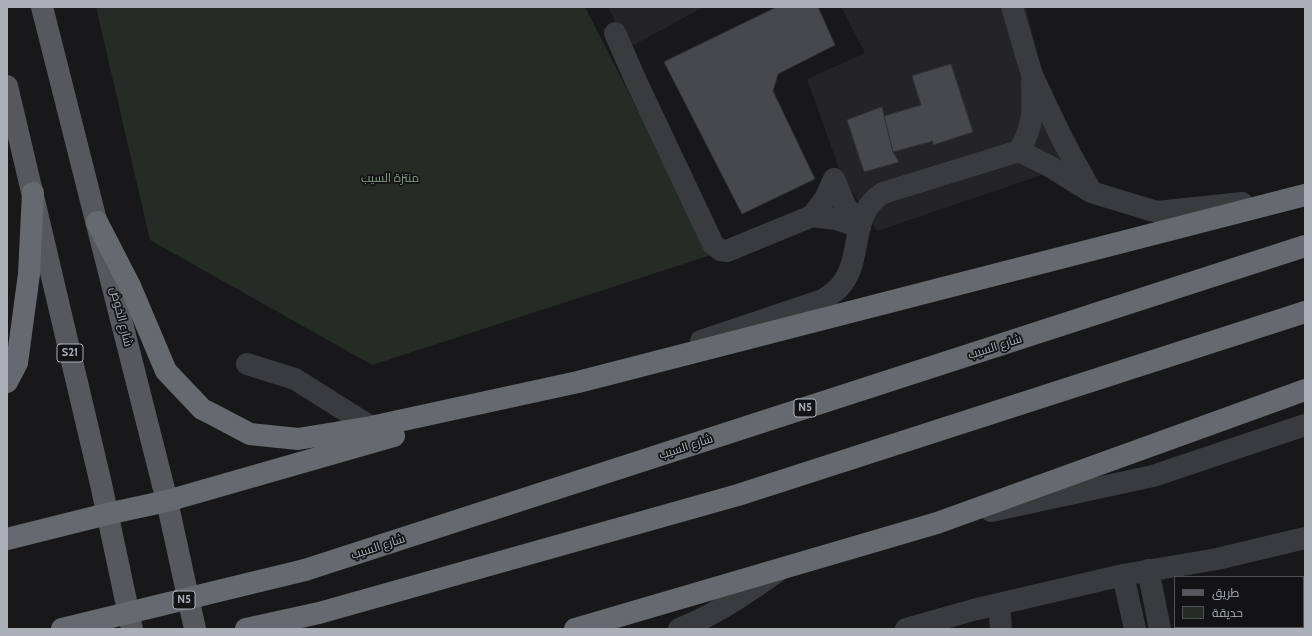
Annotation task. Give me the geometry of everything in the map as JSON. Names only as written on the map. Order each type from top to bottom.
[{"type":"highway","points":[[7,382],[17,363],[29,274],[33,193]]},
{"type":"highway","points":[[7,539],[107,514],[167,501],[578,382],[1305,195]]},
{"type":"highway","points":[[97,222],[130,286],[166,371],[202,409],[250,434],[298,439],[370,427],[578,382]]},
{"type":"highway","name":"شارع السيب","points":[[62,629],[305,570],[1305,246]]},
{"type":"highway","points":[[246,629],[319,614],[738,495],[1305,312]]},
{"type":"highway","points":[[575,629],[937,523],[1305,390]]},
{"type":"main road","name":"شارع الخوض","points":[[42,7],[167,501],[195,629]]},
{"type":"main road","name":"S21","points":[[7,86],[107,514],[132,629]]},
{"type":"street","points":[[1012,7],[1032,75],[1062,139],[1091,192]]},
{"type":"street","points":[[616,33],[636,81],[713,244],[720,250],[727,251],[812,216],[836,219],[860,227]]},
{"type":"street","points":[[1019,151],[1027,137],[1033,117],[1032,75]]},
{"type":"street","points":[[578,382],[823,300],[842,284],[848,273],[864,212],[868,205],[883,193],[1019,151],[1050,166],[1091,192],[1157,212],[1208,208],[1305,192]]},
{"type":"street","points":[[812,216],[825,199],[834,179],[845,205],[860,227]]},
{"type":"street","points":[[247,364],[295,379],[370,427]]},
{"type":"street","points":[[937,523],[1153,476],[1305,424]]},
{"type":"street","points":[[906,629],[959,622],[999,604],[1122,575],[1217,559],[1305,538]]},
{"type":"street","points":[[679,629],[700,621],[731,603],[782,568]]},
{"type":"street","points":[[1148,570],[1160,629]]},
{"type":"street","points":[[1122,575],[1135,629]]},
{"type":"street","points":[[999,604],[1001,629]]},
{"type":"shaded area","points":[[608,7],[704,7],[628,48]]},
{"type":"shaded area","points":[[841,7],[1026,7],[1042,74],[1077,141],[1083,159],[1039,176],[877,231],[841,174],[807,79],[865,53]]},
{"type":"green space","name":"منتزة السيب","points":[[96,7],[585,7],[711,255],[372,365],[150,240]]},
{"type":"building","points":[[777,7],[818,7],[835,45],[778,74],[773,91],[815,179],[742,214],[664,62]]},
{"type":"building","points":[[951,64],[973,132],[933,145],[933,141],[893,152],[884,116],[921,105],[912,76]]},
{"type":"building","points":[[882,107],[893,152],[899,162],[864,172],[847,120]]}]
